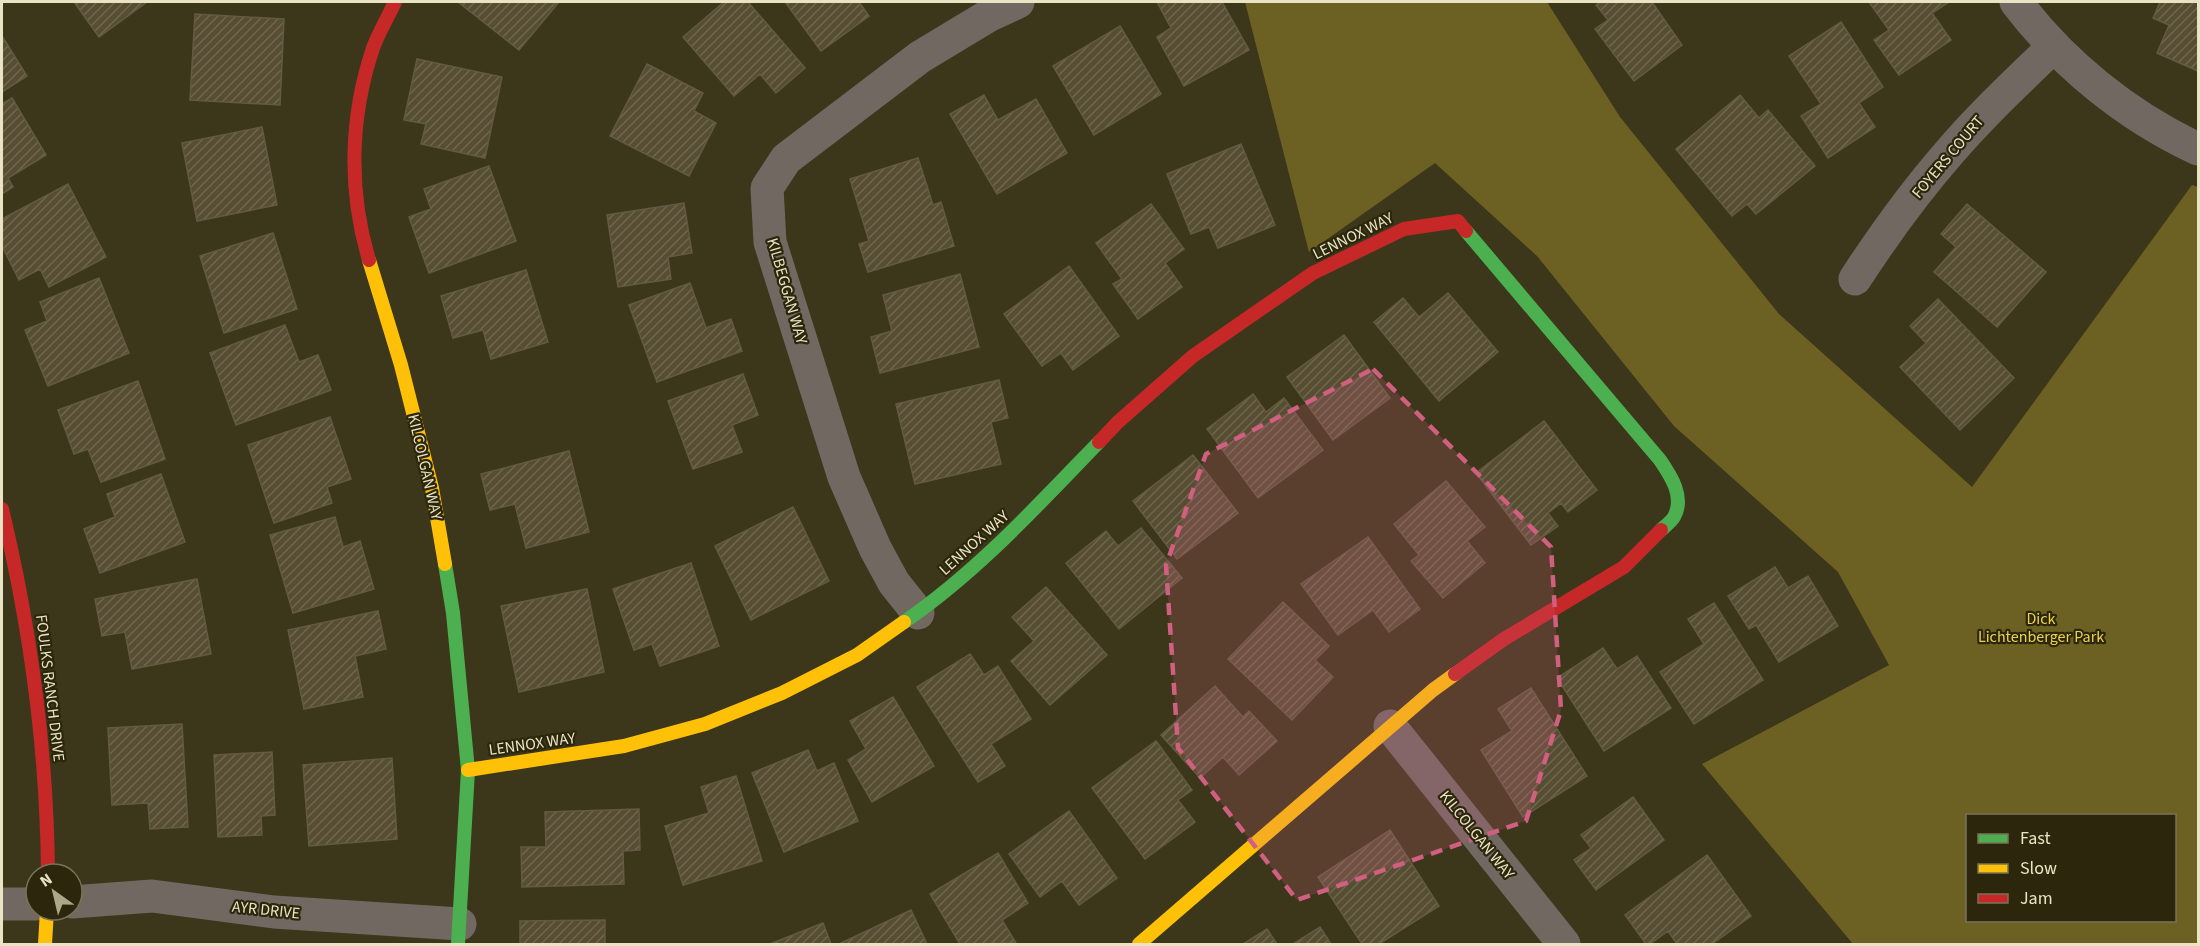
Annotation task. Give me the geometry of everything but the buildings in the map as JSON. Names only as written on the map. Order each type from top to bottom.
[{"type":"street","name":"KILBEGGAN WAY","points":[[918,613],[894,583],[875,548],[844,477],[771,242],[767,188],[786,159],[920,57],[988,16],[1018,2]]},
{"type":"street","points":[[2016,2],[2054,46],[2105,93],[2140,118],[2199,149]]},
{"type":"street","name":"KILCOLGAN WAY","points":[[388,4],[361,95],[355,135],[356,207],[365,247],[401,365],[432,488],[453,613],[468,770],[459,934]]},
{"type":"street","name":"FOYERS COURT","points":[[1855,279],[1881,240],[1947,154],[1984,114],[2054,46]]},
{"type":"street","name":"LENNOX WAY","points":[[468,770],[624,746],[705,724],[782,693],[857,655],[918,613],[1020,524],[1118,422],[1193,356],[1313,273],[1404,229],[1458,221],[1640,434],[1673,479],[1678,496],[1674,517],[1624,567],[1504,639],[1433,690],[1139,945]]},
{"type":"street","name":"FOULKS RANCH DRIVE","points":[[2,509],[13,552],[31,648],[43,745],[48,862]]},
{"type":"street","name":"KILCOLGAN WAY","points":[[1390,726],[1564,945]]},
{"type":"street","name":"AYR DRIVE","points":[[84,901],[152,896],[459,934]]},
{"type":"street","points":[[2,904],[24,904]]},
{"type":"street","points":[[45,945],[46,922]]},
{"type":"highlighted area","points":[[1373,369],[1551,547],[1561,710],[1526,821],[1297,900],[1178,748],[1166,565],[1206,454]]},
{"type":"green space","name":"Dick Lichtenberger Park","points":[[1245,2],[1547,2],[1620,117],[1779,314],[1972,487],[2192,185],[2198,187],[2198,944],[1853,944],[1702,764],[1889,665],[1838,572],[1674,426],[1537,256],[1435,163],[1309,252]]},
{"type":"traffic: fast","points":[[1466,231],[1664,466],[1675,487],[1678,502],[1674,517],[1661,530]]},
{"type":"traffic: fast","points":[[904,622],[982,560],[1099,442]]},
{"type":"traffic: fast","points":[[445,564],[453,613],[468,770],[458,944]]},
{"type":"traffic: slow","points":[[369,260],[401,365],[432,488],[445,564]]},
{"type":"traffic: slow","points":[[468,770],[624,746],[705,724],[782,693],[857,655],[904,622]]},
{"type":"traffic: slow","points":[[1139,944],[1433,690],[1455,674]]},
{"type":"traffic: slow","points":[[45,944],[46,922]]},
{"type":"traffic: jam","points":[[369,260],[362,234],[355,180],[356,127],[365,74],[373,48],[395,2]]},
{"type":"traffic: jam","points":[[1099,442],[1118,422],[1193,356],[1313,273],[1404,229],[1458,221],[1466,231]]},
{"type":"traffic: jam","points":[[2,509],[21,600],[36,690],[41,736],[48,862]]},
{"type":"traffic: jam","points":[[1455,674],[1504,639],[1624,567],[1661,530]]}]
